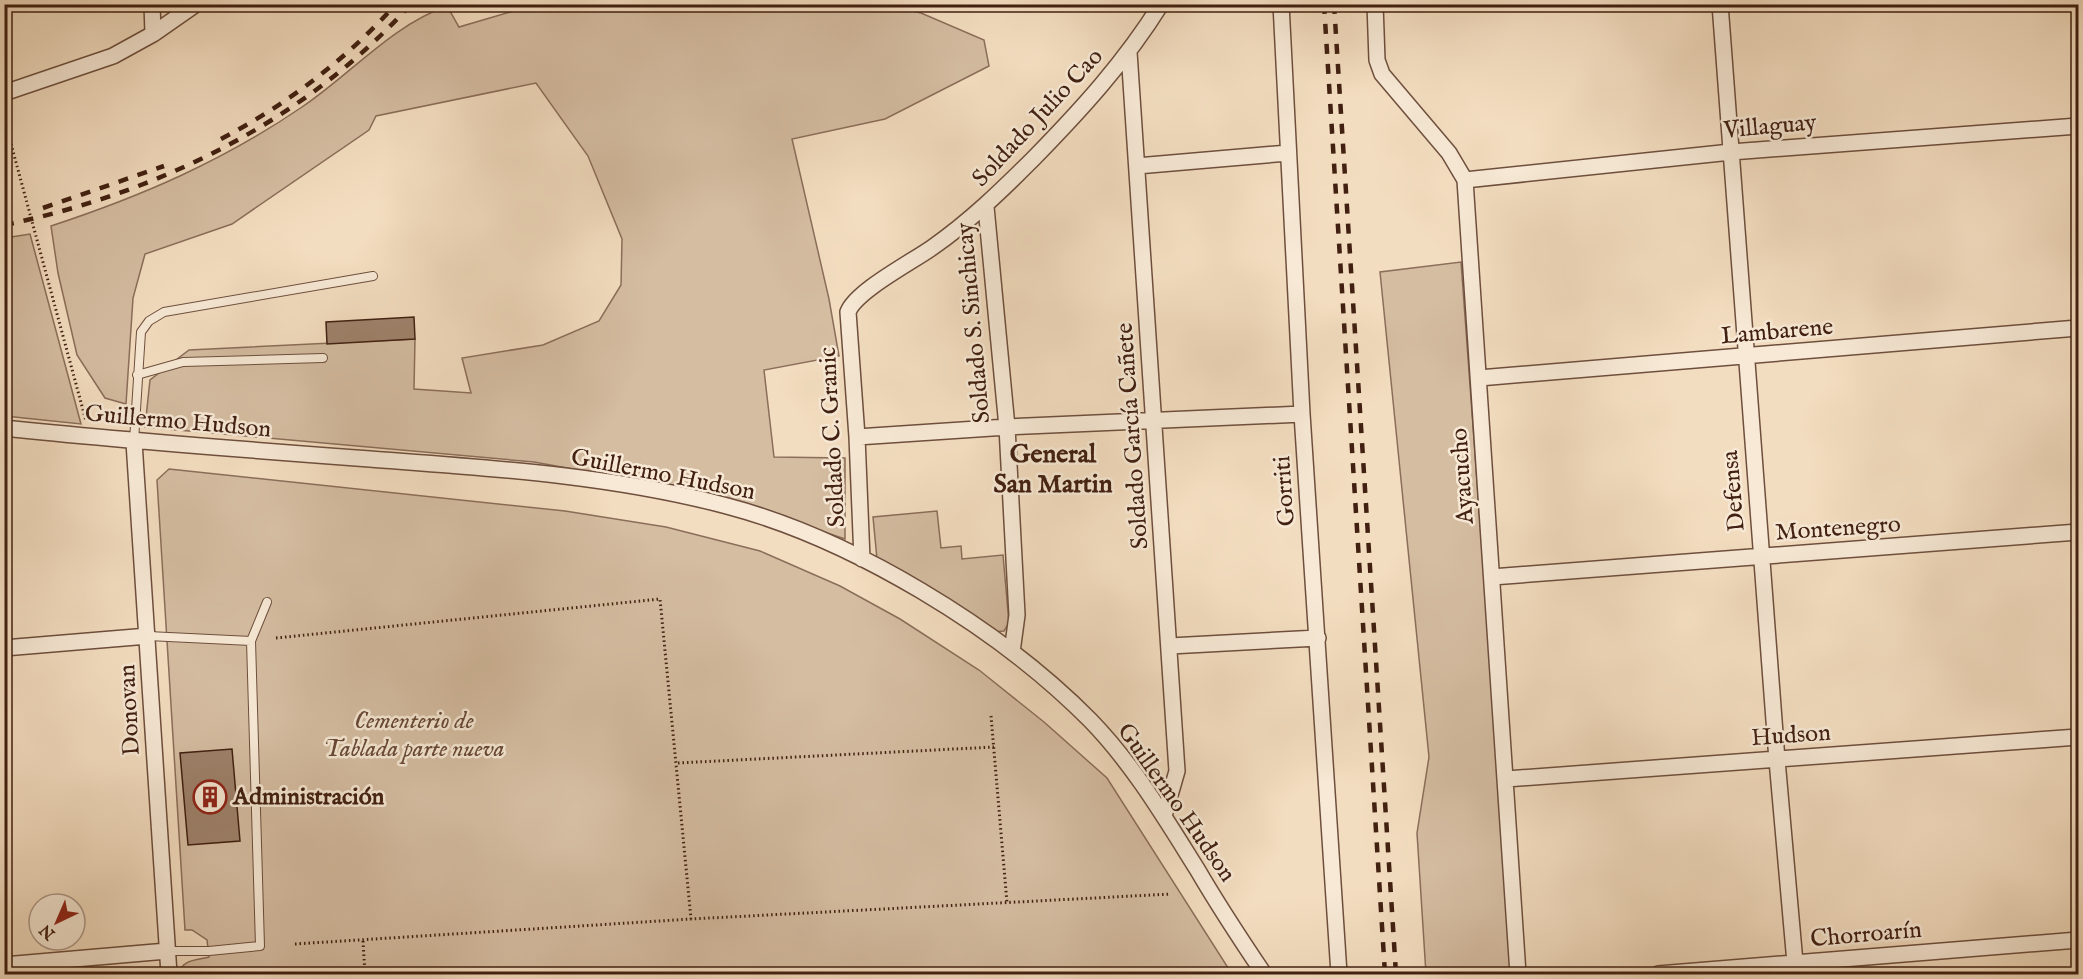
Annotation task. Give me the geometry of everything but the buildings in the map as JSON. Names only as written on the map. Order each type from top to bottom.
[{"type":"street","points":[[152,4],[153,34]]},
{"type":"street","points":[[4,93],[113,56],[153,34],[196,4]]},
{"type":"street","name":"Soldado Julio Cao","points":[[848,312],[858,296],[918,257],[986,207],[1086,104],[1129,52],[1161,4]]},
{"type":"street","name":"Gorriti","points":[[1281,4],[1302,414],[1339,975]]},
{"type":"street","name":"Ayacucho","points":[[1375,4],[1377,60],[1382,74],[1449,153],[1465,180],[1518,975]]},
{"type":"street","name":"Defensa","points":[[1720,4],[1777,760],[1796,969]]},
{"type":"street","name":"Soldado García Cañete","points":[[1129,52],[1177,771],[1164,816]]},
{"type":"street","name":"Villaguay","points":[[1465,180],[1731,152],[2079,126]]},
{"type":"street","points":[[1137,166],[1288,153]]},
{"type":"street","name":"Soldado S. Sinchicay","points":[[986,207],[1007,427],[1017,615],[1012,652]]},
{"type":"street","name":"Soldado C. Granic","points":[[848,312],[857,437],[862,559]]},
{"type":"street","name":"Lambarene","points":[[1479,378],[2079,328]]},
{"type":"street","points":[[857,437],[1007,427],[1302,414]]},
{"type":"street","name":"Guillermo Hudson","points":[[4,428],[134,442],[514,470],[648,490],[727,506],[779,523],[862,559],[930,598],[1012,652],[1056,687],[1093,723],[1164,816],[1264,975]]},
{"type":"street","name":"Donovan","points":[[134,442],[168,975]]},
{"type":"street","name":"Montenegro","points":[[1492,577],[2079,532]]},
{"type":"street","points":[[4,648],[148,636]]},
{"type":"street","points":[[1170,646],[1318,638]]},
{"type":"street","name":"Hudson","points":[[1506,779],[2079,737]]},
{"type":"street","name":"Chorroarín","points":[[1658,975],[1796,969],[2079,940]]},
{"type":"street","points":[[4,965],[167,951]]},
{"type":"lane","points":[[134,442],[141,332],[149,321],[164,312],[373,276]]},
{"type":"lane","points":[[137,375],[183,362],[323,358]]},
{"type":"lane","points":[[167,951],[209,951],[260,946],[251,641],[267,602]]},
{"type":"lane","points":[[148,636],[251,641]]},
{"type":"path","points":[[4,118],[90,437]]},
{"type":"path","points":[[276,638],[660,598],[692,919]]},
{"type":"path","points":[[991,716],[1007,903]]},
{"type":"path","points":[[677,763],[994,747]]},
{"type":"path","points":[[295,945],[692,919],[1171,894]]},
{"type":"path","points":[[363,941],[365,975]]},
{"type":"green space","points":[[534,5],[887,5],[921,13],[984,40],[989,66],[885,119],[792,139],[829,299],[839,356],[764,370],[774,457],[845,458],[845,539],[711,494],[534,462],[145,427],[150,380],[189,350],[415,339],[414,389],[471,393],[462,358],[543,345],[599,321],[621,285],[622,239],[588,156],[536,83],[376,116],[369,130],[232,224],[145,254],[133,298],[126,404],[105,398],[77,355],[58,273],[51,226],[181,176],[242,144],[302,107],[389,38],[427,15],[447,6],[459,27]]},
{"type":"green space","points":[[30,234],[81,424],[5,416],[5,238]]},
{"type":"green space","points":[[1461,262],[1513,974],[1426,974],[1417,833],[1429,757],[1380,272]]},
{"type":"green space","name":"Cementerio de Tablada parte nueva","points":[[169,469],[565,511],[666,527],[760,551],[840,586],[900,619],[979,670],[1044,722],[1107,778],[1232,974],[178,974],[183,965],[209,957],[207,940],[192,930],[185,930],[157,480]]},
{"type":"green space","points":[[937,511],[941,548],[961,546],[962,559],[1003,555],[1009,623],[1004,631],[994,632],[877,559],[873,517]]},
{"type":"railway","points":[[221,139],[292,96],[357,44],[396,4]]},
{"type":"railway","points":[[4,225],[117,194],[225,147],[276,117],[324,84],[370,46],[411,4]]},
{"type":"railway","points":[[1324,4],[1385,974]]},
{"type":"railway","points":[[1334,4],[1396,974]]},
{"type":"railway","points":[[43,208],[164,166]]},
{"type":"place","name":"Administración","points":[[210,797]]},
{"type":"district","name":"General San Martin","points":[[1053,469]]}]
